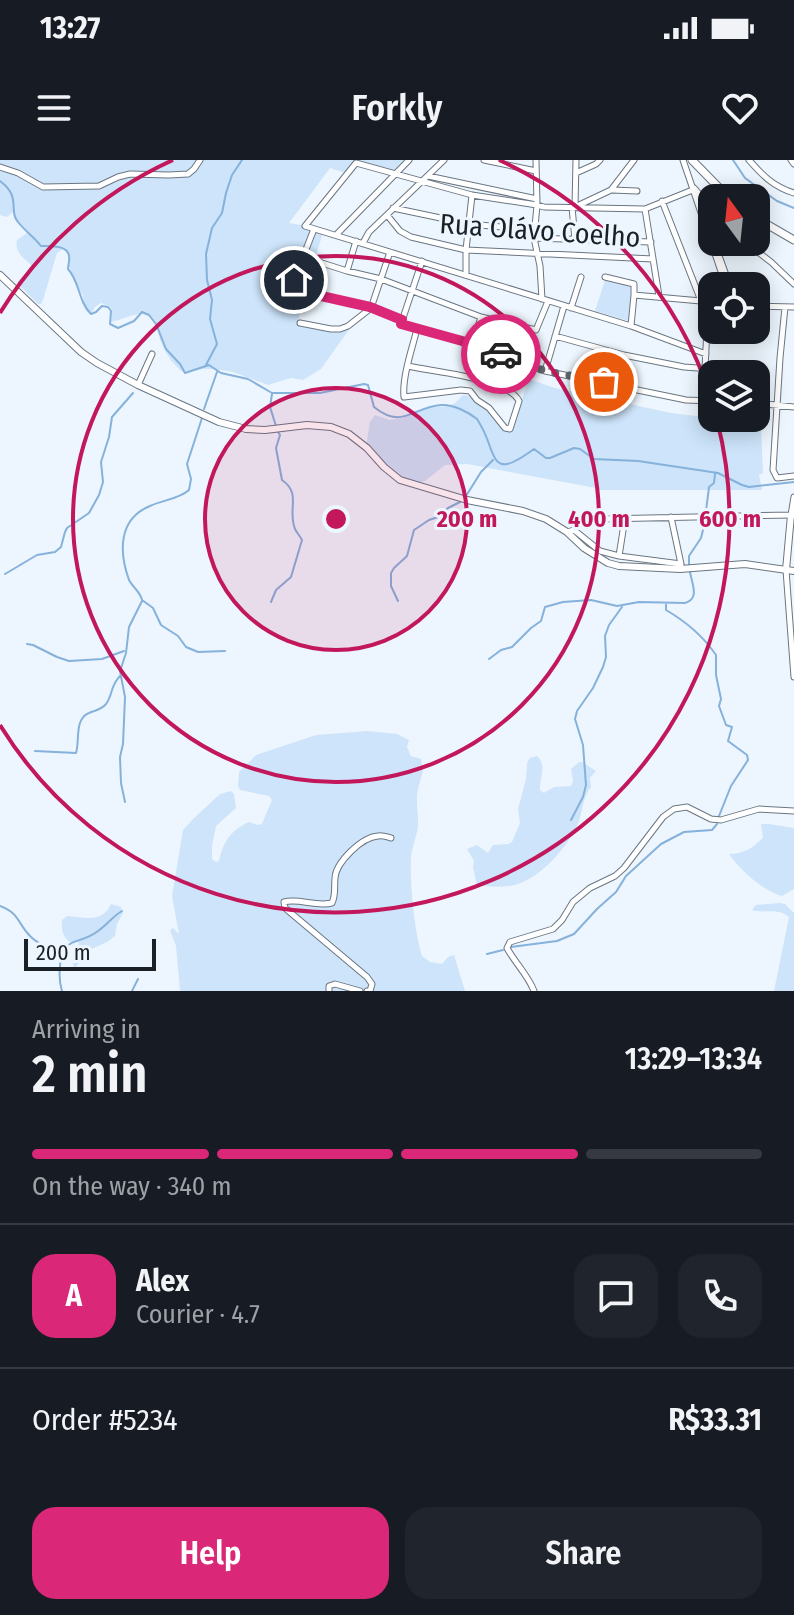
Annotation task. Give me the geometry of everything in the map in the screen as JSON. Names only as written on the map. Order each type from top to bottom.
[{"type":"main road","points":[[692,160],[715,184]]},
{"type":"main road","points":[[770,226],[794,240]]},
{"type":"main road","points":[[0,275],[81,352],[138,385],[219,422],[246,429],[307,425],[331,427],[349,434],[400,480],[546,519],[608,563],[680,567],[745,564],[790,571],[793,515]]},
{"type":"street","points":[[0,167],[43,187],[99,186],[130,174],[188,174],[200,160]]},
{"type":"street","points":[[336,235],[409,160]]},
{"type":"street","points":[[363,243],[369,232],[444,160]]},
{"type":"street","points":[[484,160],[536,171]]},
{"type":"street","points":[[303,257],[381,279],[481,317],[536,330],[545,300],[534,238],[536,160]]},
{"type":"street","points":[[575,240],[576,160]]},
{"type":"street","points":[[576,173],[600,160]]},
{"type":"street","points":[[611,190],[634,160]]},
{"type":"street","points":[[683,160],[698,199]]},
{"type":"street","points":[[749,160],[763,177],[779,188],[794,193]]},
{"type":"street","points":[[537,202],[472,195],[356,163],[305,226],[631,326],[706,354]]},
{"type":"street","points":[[688,175],[697,167]]},
{"type":"street","points":[[428,176],[537,202],[544,207],[645,209],[694,190]]},
{"type":"street","points":[[574,207],[611,190],[637,191]]},
{"type":"street","points":[[694,190],[698,194]]},
{"type":"street","points":[[466,275],[472,195]]},
{"type":"street","points":[[662,201],[698,296]]},
{"type":"street","points":[[393,208],[469,224],[535,230]]},
{"type":"street","points":[[645,209],[659,296]]},
{"type":"street","name":"Rua Olávo Coelho","points":[[387,215],[400,231],[411,237],[466,250],[653,259]]},
{"type":"street","points":[[314,229],[294,280],[297,287],[308,293],[371,308],[417,329],[473,344],[545,371],[698,400]]},
{"type":"street","points":[[534,238],[651,242]]},
{"type":"street","points":[[347,271],[356,241]]},
{"type":"street","points":[[300,323],[340,329],[371,308],[390,252]]},
{"type":"street","points":[[763,256],[794,284]]},
{"type":"street","points":[[402,322],[422,261]]},
{"type":"street","points":[[571,308],[581,277]]},
{"type":"street","points":[[605,277],[634,284],[631,326]]},
{"type":"street","points":[[634,295],[698,301]]},
{"type":"street","points":[[545,371],[564,306]]},
{"type":"street","points":[[770,306],[794,307]]},
{"type":"street","points":[[785,307],[773,470],[777,478],[794,476]]},
{"type":"street","points":[[473,344],[481,317]]},
{"type":"street","points":[[408,366],[466,375],[514,393],[519,401],[510,429],[505,428],[470,391],[404,397],[403,391],[408,366],[417,329]]},
{"type":"street","points":[[555,336],[624,355],[698,368]]},
{"type":"street","points":[[706,344],[706,360]]},
{"type":"street","points":[[138,385],[152,354]]},
{"type":"street","points":[[770,404],[794,407]]},
{"type":"street","points":[[602,519],[793,515],[794,497]]},
{"type":"street","points":[[567,532],[574,530],[600,551],[680,567],[671,517]]},
{"type":"street","points":[[619,556],[625,518]]},
{"type":"street","points":[[790,571],[794,677]]},
{"type":"street","points":[[534,991],[530,979],[507,948],[510,942],[553,929],[573,902],[624,868],[663,817],[674,809],[687,807],[711,819],[721,820],[759,809],[794,811]]},
{"type":"street","points":[[367,991],[370,991],[372,984],[367,977],[285,908],[284,902],[332,903],[335,897],[334,876],[339,864],[357,845],[377,835],[391,838]]},
{"type":"street","points":[[329,991],[329,986],[335,984],[360,991]]},
{"type":"shaded area","points":[[0,160],[404,160],[394,172],[358,162],[345,173],[330,168],[289,223],[324,229],[298,324],[337,327],[353,324],[321,369],[303,380],[291,378],[268,385],[233,372],[214,369],[183,372],[167,355],[156,324],[147,314],[111,322],[112,310],[101,303],[91,314],[88,313],[68,264],[69,255],[63,249],[57,253],[43,300],[38,304],[17,283],[33,267],[17,249],[17,240],[27,233],[16,219],[16,214],[13,212],[7,217],[0,215]]},
{"type":"shaded area","points":[[605,280],[632,287],[629,321],[595,311]]},
{"type":"shaded area","points":[[529,379],[555,388],[698,416],[698,432],[761,432],[763,473],[759,475],[762,490],[596,490],[467,464],[445,465],[425,481],[417,483],[401,478],[366,447],[370,422],[375,415],[390,420],[402,418],[426,408],[449,406],[463,395],[482,403],[507,431],[511,431]]},
{"type":"shaded area","points":[[368,731],[397,734],[409,740],[407,747],[411,756],[421,759],[423,771],[417,798],[418,826],[411,857],[417,933],[422,956],[430,962],[442,964],[454,955],[465,991],[180,991],[176,946],[170,930],[173,928],[179,934],[172,896],[183,830],[220,794],[231,791],[236,808],[216,826],[212,846],[212,859],[219,861],[226,842],[237,829],[249,822],[262,824],[272,800],[269,796],[240,790],[238,786],[239,772],[256,755],[316,735]]},
{"type":"shaded area","points":[[537,756],[542,764],[540,790],[544,793],[554,787],[571,786],[571,769],[579,762],[596,771],[590,778],[591,787],[575,830],[552,860],[524,882],[500,887],[477,886],[474,861],[467,849],[477,845],[488,853],[493,845],[512,842],[520,823],[518,809],[527,763]]},
{"type":"shaded area","points":[[761,824],[794,828],[794,889],[782,896],[752,879],[729,854],[743,852],[756,844],[763,837]]},
{"type":"shaded area","points":[[780,903],[794,913],[794,991],[774,991],[789,917],[780,912],[752,910],[756,905]]},
{"type":"shaded area","points":[[111,904],[121,907],[123,913],[115,936],[91,949],[74,969],[79,943],[66,939],[62,920],[67,916],[98,917]]},
{"type":"waterway","points":[[206,365],[217,344],[210,319],[212,300],[206,254],[212,228],[222,213],[232,175],[242,160]]},
{"type":"waterway","points":[[733,160],[745,178],[777,201],[794,208]]},
{"type":"waterway","points":[[0,181],[11,193],[15,218],[41,246],[58,247],[68,252],[68,269],[91,314],[102,306],[108,307],[111,311],[110,324],[118,328],[134,321],[142,312],[149,315],[166,349],[185,373],[209,365],[221,373],[248,379],[272,393],[320,393],[364,384],[368,385],[374,407],[392,417],[441,405],[455,407],[477,419],[495,459],[501,464],[511,463],[534,449],[550,458],[574,448],[594,459],[638,461],[718,473],[749,487],[794,482]]},
{"type":"waterway","points":[[204,409],[217,372]]},
{"type":"waterway","points":[[5,574],[37,555],[55,552],[61,547],[67,528],[89,513],[103,482],[101,462],[112,417],[133,393]]},
{"type":"waterway","points":[[272,394],[270,407],[276,426]]},
{"type":"waterway","points":[[202,418],[187,464],[191,479],[189,490],[150,506],[132,519],[123,548],[129,580],[142,600],[153,608],[161,625],[178,636],[186,647],[198,652],[225,651]]},
{"type":"waterway","points":[[271,602],[276,590],[291,577],[302,540],[293,522],[293,496],[282,480],[276,448],[278,432]]},
{"type":"waterway","points":[[466,496],[481,472],[493,460]]},
{"type":"waterway","points":[[706,511],[709,487],[714,483],[715,474]]},
{"type":"waterway","points":[[398,601],[391,586],[391,573],[407,556],[414,530],[460,502]]},
{"type":"waterway","points":[[689,565],[689,556],[701,538],[705,522]]},
{"type":"waterway","points":[[489,659],[501,650],[512,647],[541,621],[545,607],[591,600],[617,606],[639,602],[690,601],[694,595],[690,572]]},
{"type":"waterway","points":[[125,802],[120,757],[125,697],[120,671],[129,627],[142,601]]},
{"type":"waterway","points":[[666,603],[666,610],[693,630],[716,655],[721,699],[719,706],[726,725],[732,727],[728,741],[747,755],[748,760],[731,786],[719,816]]},
{"type":"waterway","points":[[571,820],[586,785],[583,745],[575,719],[603,667],[605,636],[622,607]]},
{"type":"waterway","points":[[27,644],[69,661],[102,659],[124,651]]},
{"type":"waterway","points":[[35,751],[76,753],[81,720],[106,704],[120,676]]},
{"type":"waterway","points":[[511,947],[557,941],[574,934],[616,892],[626,876],[661,844],[684,832],[712,830],[717,824]]},
{"type":"waterway","points":[[0,906],[15,916],[34,940],[59,954]]},
{"type":"waterway","points":[[62,991],[59,973],[64,950],[73,942],[91,936],[122,911]]},
{"type":"waterway","points":[[487,954],[503,950]]},
{"type":"waterway","points":[[132,991],[138,979]]},
{"type":"way so far","points":[[501,354],[545,371],[604,382]]},
{"type":"route","points":[[294,280],[297,287],[308,293],[370,307],[402,320],[401,324],[501,354]]}]
